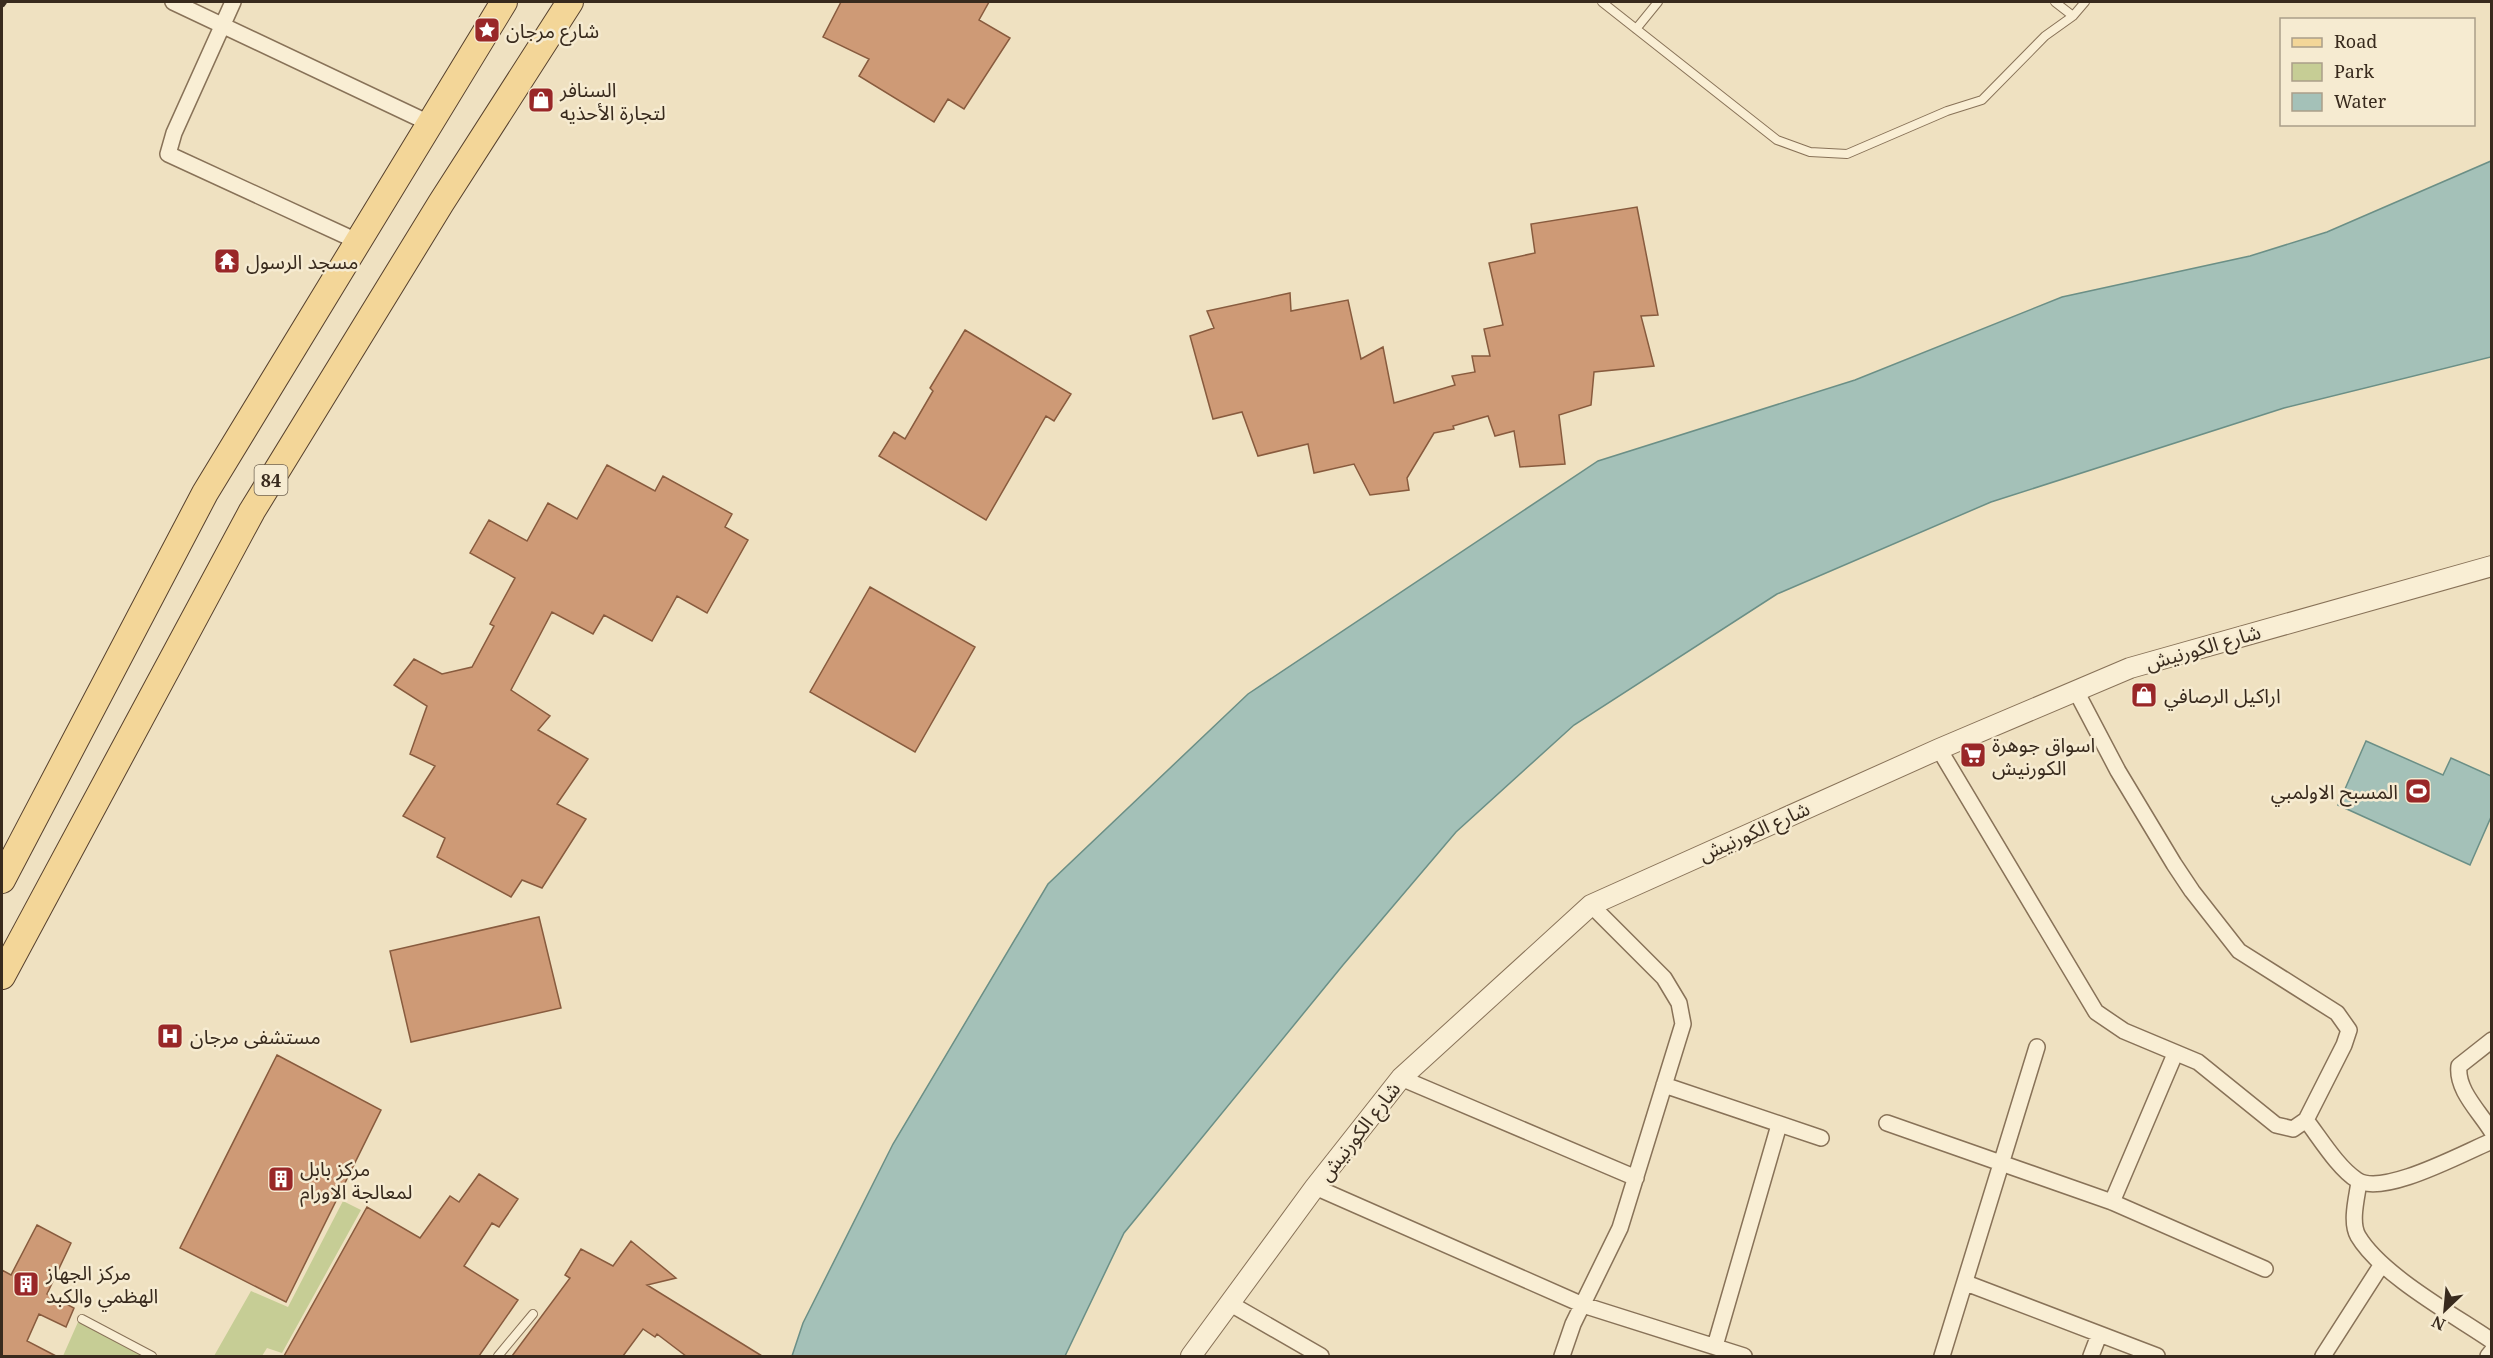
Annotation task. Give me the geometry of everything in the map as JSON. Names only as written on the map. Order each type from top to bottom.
[{"type":"main road","name":"84","points":[[2,880],[205,493],[504,2]]},
{"type":"main road","name":"84","points":[[2,976],[252,511],[441,203],[568,3]]},
{"type":"street","points":[[173,2],[431,123]]},
{"type":"street","points":[[233,2],[174,133],[168,154],[359,242]]},
{"type":"street","name":"شارع الكورنيش","points":[[1191,1356],[1315,1187],[1401,1078],[1591,905],[1939,749],[2130,668],[2492,566]]},
{"type":"street","points":[[1939,749],[2096,1012],[2124,1031],[2198,1062],[2276,1125],[2293,1130],[2306,1120],[2344,1045],[2349,1030],[2337,1013],[2239,951],[2192,891],[2169,856],[2123,779],[2076,691]]},
{"type":"street","points":[[1562,1356],[1573,1324],[1620,1228],[1683,1024],[1678,1003],[1664,978],[1591,905]]},
{"type":"street","points":[[2492,1040],[2459,1066],[2458,1076],[2464,1090],[2492,1132]]},
{"type":"street","points":[[1942,1356],[2037,1047]]},
{"type":"street","points":[[2112,1202],[2175,1054]]},
{"type":"street","points":[[1401,1078],[1636,1178]]},
{"type":"street","points":[[1664,1085],[1821,1138]]},
{"type":"street","points":[[2306,1120],[2348,1174],[2370,1186],[2396,1182],[2492,1141]]},
{"type":"street","points":[[1887,1123],[2112,1202],[2265,1269]]},
{"type":"street","points":[[1715,1346],[1779,1125]]},
{"type":"street","points":[[2359,1182],[2355,1215],[2357,1235],[2382,1264],[2492,1341]]},
{"type":"street","points":[[1315,1187],[1583,1305],[1744,1356]]},
{"type":"street","points":[[2323,1356],[2382,1264]]},
{"type":"street","points":[[1966,1283],[2157,1356]]},
{"type":"street","points":[[1229,1303],[1321,1356]]},
{"type":"street","points":[[2091,1356],[2099,1335]]},
{"type":"street","points":[[2488,1356],[2492,1351]]},
{"type":"lane","points":[[1602,2],[1777,140],[1810,152],[1847,154],[1947,111],[1982,100],[2045,36],[2073,16],[2085,2]]},
{"type":"lane","points":[[1636,29],[1658,2]]},
{"type":"lane","points":[[2055,2],[2073,16]]},
{"type":"lane","points":[[498,1356],[533,1314]]},
{"type":"lane","points":[[82,1319],[152,1356]]},
{"type":"green space","points":[[343,1201],[361,1210],[282,1353],[267,1348],[262,1356],[214,1356],[251,1291],[288,1307]]},
{"type":"green space","points":[[78,1322],[143,1356],[63,1356]]},
{"type":"water","points":[[2491,161],[2491,357],[2284,408],[1991,502],[1777,594],[1574,725],[1456,832],[1343,965],[1124,1233],[1065,1356],[792,1356],[803,1323],[893,1144],[1048,884],[1248,694],[1598,461],[1855,380],[2062,297],[2250,256],[2327,232]]},
{"type":"water","name":"المسبح الاولمبي","points":[[2366,741],[2443,775],[2451,758],[2491,776],[2491,817],[2470,865],[2338,805]]},
{"type":"building","points":[[841,2],[989,2],[979,20],[1010,38],[964,109],[948,99],[934,122],[859,76],[869,59],[823,37]]},
{"type":"building","points":[[1637,207],[1658,315],[1641,316],[1654,366],[1594,372],[1591,405],[1559,415],[1565,464],[1520,467],[1514,431],[1495,436],[1488,416],[1453,426],[1454,429],[1434,433],[1407,478],[1409,490],[1370,495],[1354,464],[1314,473],[1308,444],[1258,456],[1242,412],[1213,419],[1190,336],[1214,328],[1207,311],[1290,293],[1291,311],[1348,300],[1361,359],[1383,347],[1394,403],[1455,385],[1452,376],[1475,372],[1472,356],[1490,356],[1484,329],[1503,325],[1489,263],[1535,253],[1531,224]]},
{"type":"building","points":[[965,330],[1071,394],[1054,421],[1046,416],[986,520],[879,456],[894,432],[905,439],[933,391],[930,388]]},
{"type":"building","points":[[607,465],[655,491],[663,476],[732,514],[725,527],[748,540],[707,613],[677,596],[652,641],[604,615],[593,634],[552,612],[511,690],[550,716],[538,730],[588,759],[557,804],[586,819],[542,888],[522,880],[511,897],[437,857],[445,838],[403,816],[435,766],[410,754],[427,706],[394,685],[414,659],[442,674],[472,667],[494,626],[490,624],[515,578],[470,553],[489,520],[527,541],[548,503],[577,519]]},
{"type":"building","points":[[870,587],[975,647],[915,752],[810,692]]},
{"type":"building","points":[[539,917],[561,1008],[411,1042],[390,951]]},
{"type":"building","name":"مركز بابل لمعالجة الاورام","points":[[277,1055],[381,1110],[286,1302],[180,1248]]},
{"type":"building","points":[[479,1174],[518,1199],[499,1227],[492,1223],[464,1266],[518,1300],[479,1356],[284,1356],[367,1207],[420,1238],[450,1196],[459,1202]]},
{"type":"building","name":"مركز الجهاز الهظمي والكبد","points":[[37,1225],[71,1243],[47,1294],[74,1308],[66,1327],[39,1314],[27,1341],[56,1356],[2,1356],[2,1270],[11,1275]]},
{"type":"building","points":[[631,1241],[676,1278],[647,1285],[762,1356],[686,1356],[657,1334],[655,1337],[643,1329],[623,1356],[512,1356],[570,1278],[565,1275],[581,1249],[613,1266]]},
{"type":"railway","points":[[2,6],[5,2]]},
{"type":"place","name":"شارع مرجان","points":[[487,30]]},
{"type":"place","name":"السنافر لتجارة الأحذيه","points":[[541,100]]},
{"type":"place","name":"مسجد الرسول","points":[[227,261]]},
{"type":"place","name":"اراكيل الرصافي","points":[[2144,695]]},
{"type":"place","name":"اسواق جوهرة الكورنيش","points":[[1973,755]]},
{"type":"place","name":"المسبح الاولمبي","points":[[2418,791]]},
{"type":"place","name":"مستشفى مرجان","points":[[170,1036]]},
{"type":"place","name":"مركز بابل لمعالجة الاورام","points":[[281,1179]]},
{"type":"place","name":"مركز الجهاز الهظمي والكبد","points":[[26,1284]]}]
